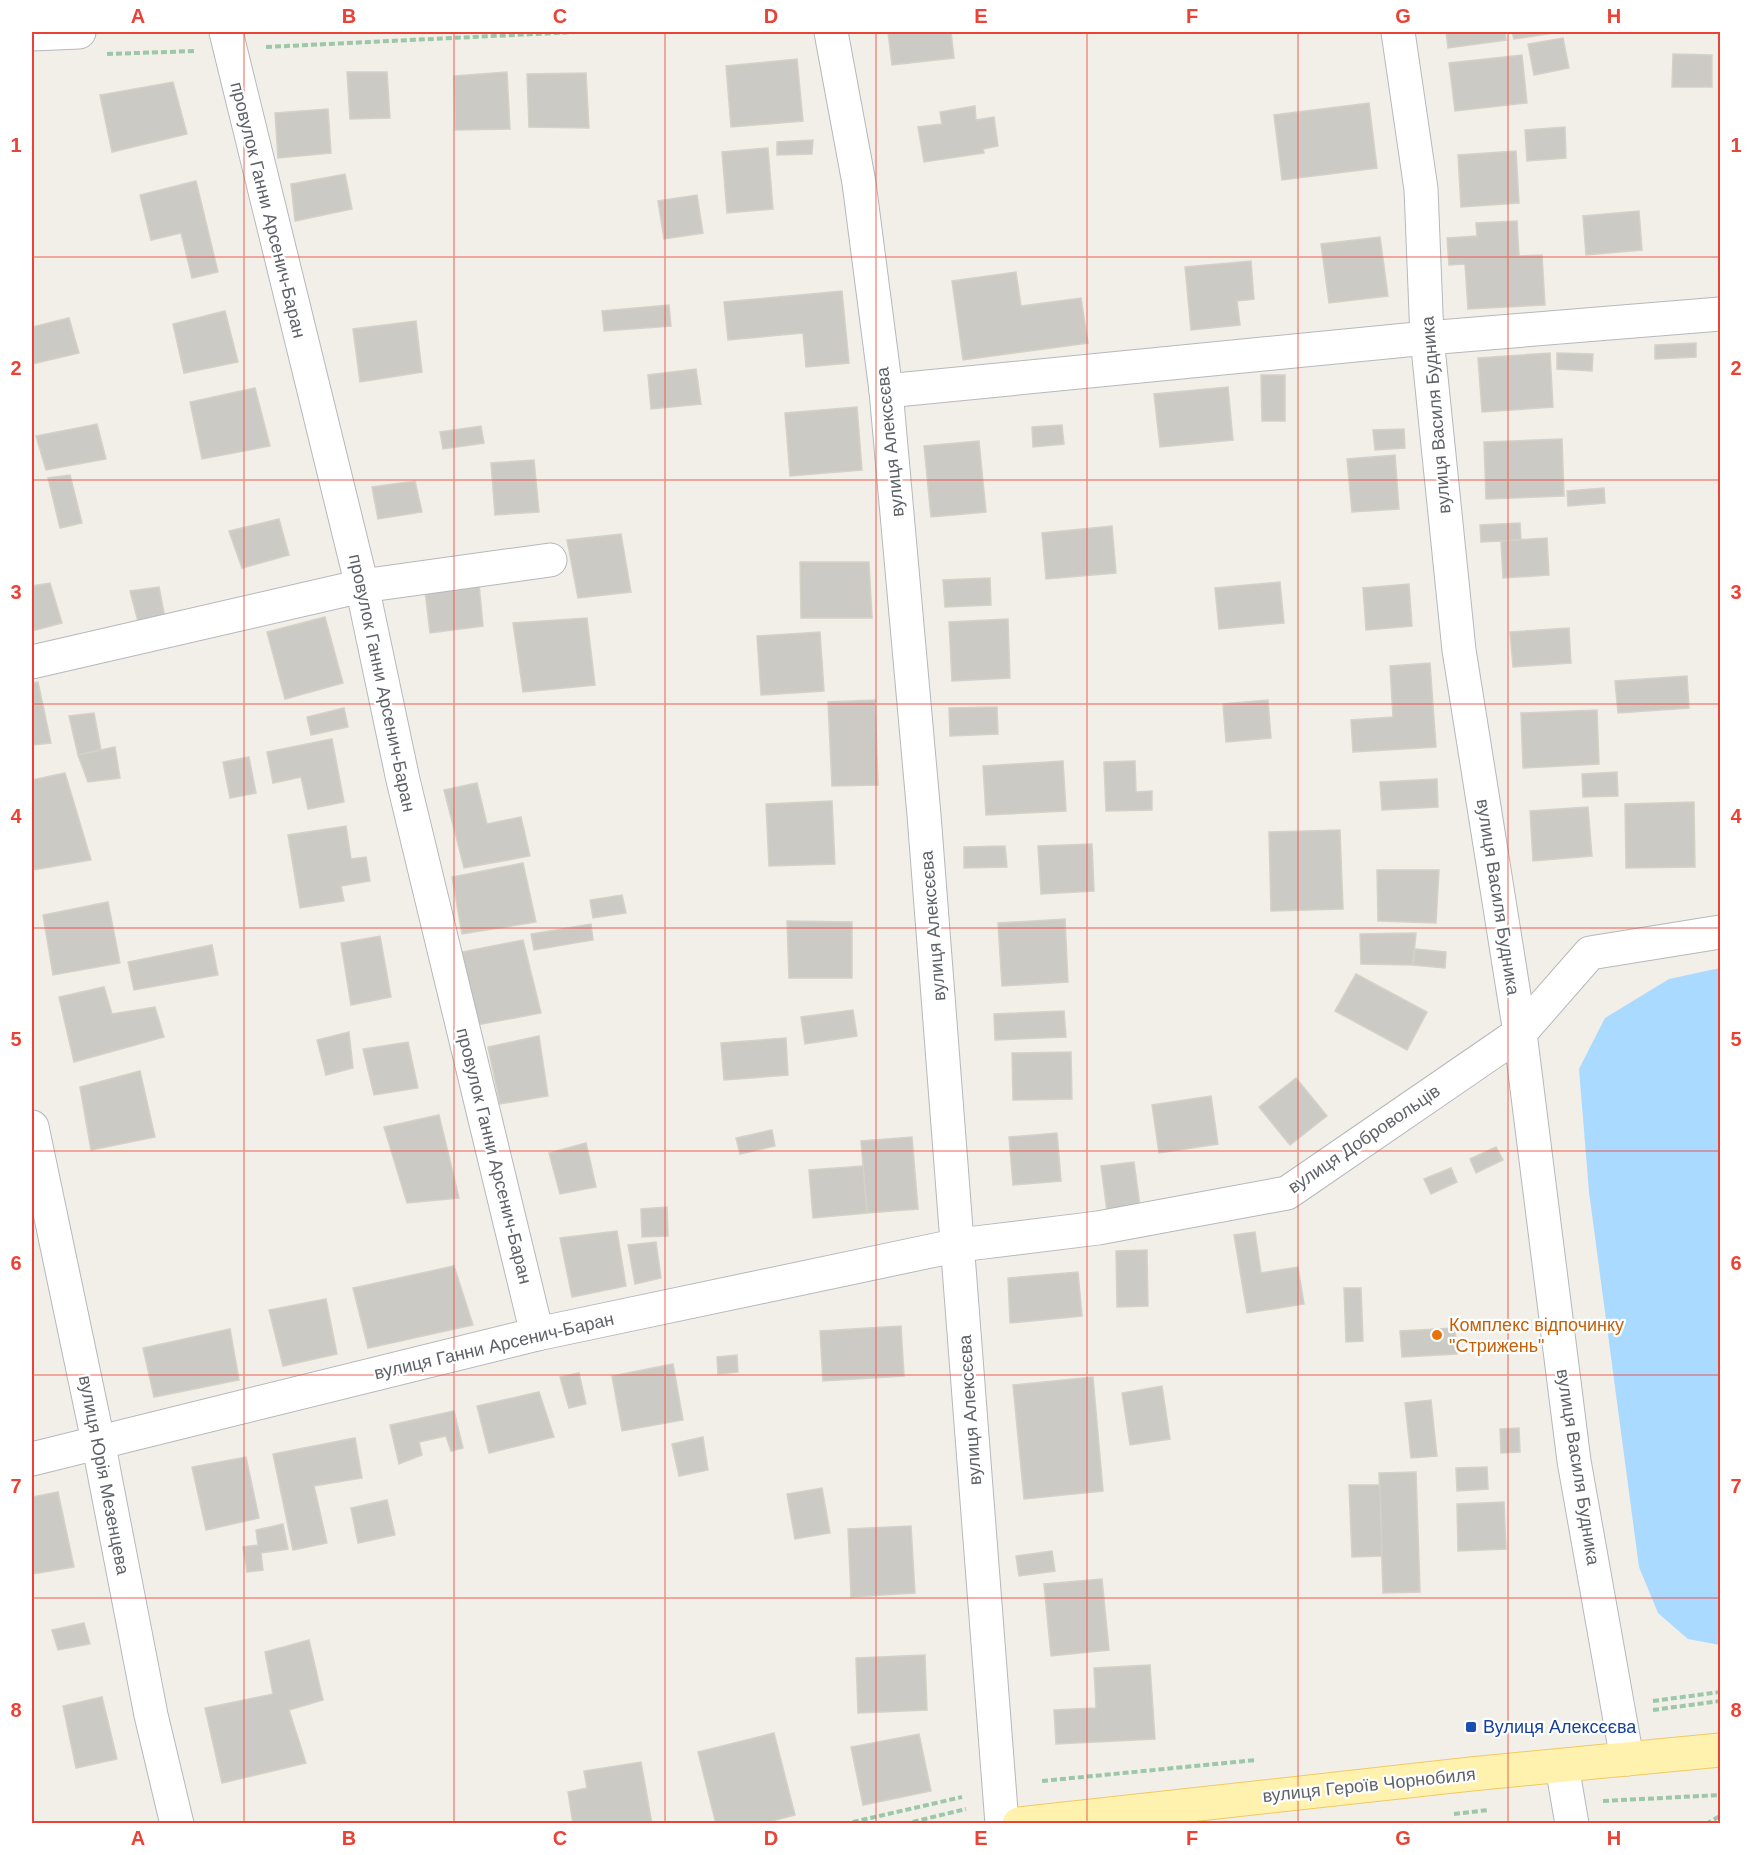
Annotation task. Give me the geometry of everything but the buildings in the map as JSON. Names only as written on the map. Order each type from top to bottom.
[{"type":"main road","name":"вулиця Героїв Чорнобиля","points":[[1019,1824],[1720,1750]]},
{"type":"street","name":"вулиця Алексєєва","points":[[831,32],[860,183],[886,391],[958,1245],[1002,1824]]},
{"type":"street","name":"вулиця Василя Будника","points":[[1398,32],[1420,189],[1427,338],[1459,650],[1520,1033],[1574,1461],[1627,1759]]},
{"type":"street","points":[[32,34],[90,43]]},
{"type":"street","name":"провулок Ганни Арсенич-Баран","points":[[227,40],[362,586],[403,780],[537,1334]]},
{"type":"street","points":[[886,391],[1427,338],[1720,314]]},
{"type":"street","points":[[32,662],[362,586],[550,560]]},
{"type":"street","name":"вулиця Добровольців","points":[[958,1245],[1098,1228],[1287,1192],[1520,1033],[1590,953],[1720,932]]},
{"type":"street","name":"вулиця Юрія Мезенцева","points":[[32,1127],[98,1441],[151,1715],[177,1824]]},
{"type":"street","name":"вулиця Ганни Арсенич-Баран","points":[[32,1459],[537,1334],[958,1245]]},
{"type":"street","points":[[1562,1766],[1572,1824]]},
{"type":"path","points":[[90,43],[576,32]]},
{"type":"path","points":[[1554,1729],[1620,1715],[1720,1701]]},
{"type":"path","points":[[1042,1781],[1264,1759]]},
{"type":"path","points":[[844,1824],[962,1797]]},
{"type":"path","points":[[1706,1824],[1720,1816]]},
{"type":"water","points":[[1720,968],[1720,1645],[1688,1639],[1658,1613],[1639,1567],[1589,1192],[1579,1069],[1605,1018],[1669,979]]},
{"type":"place","name":"Комплекс відпочинку \"Стрижень\"","points":[[1437,1335]]},
{"type":"place","name":"Вулиця Алексєєва","points":[[1471,1727]]}]
